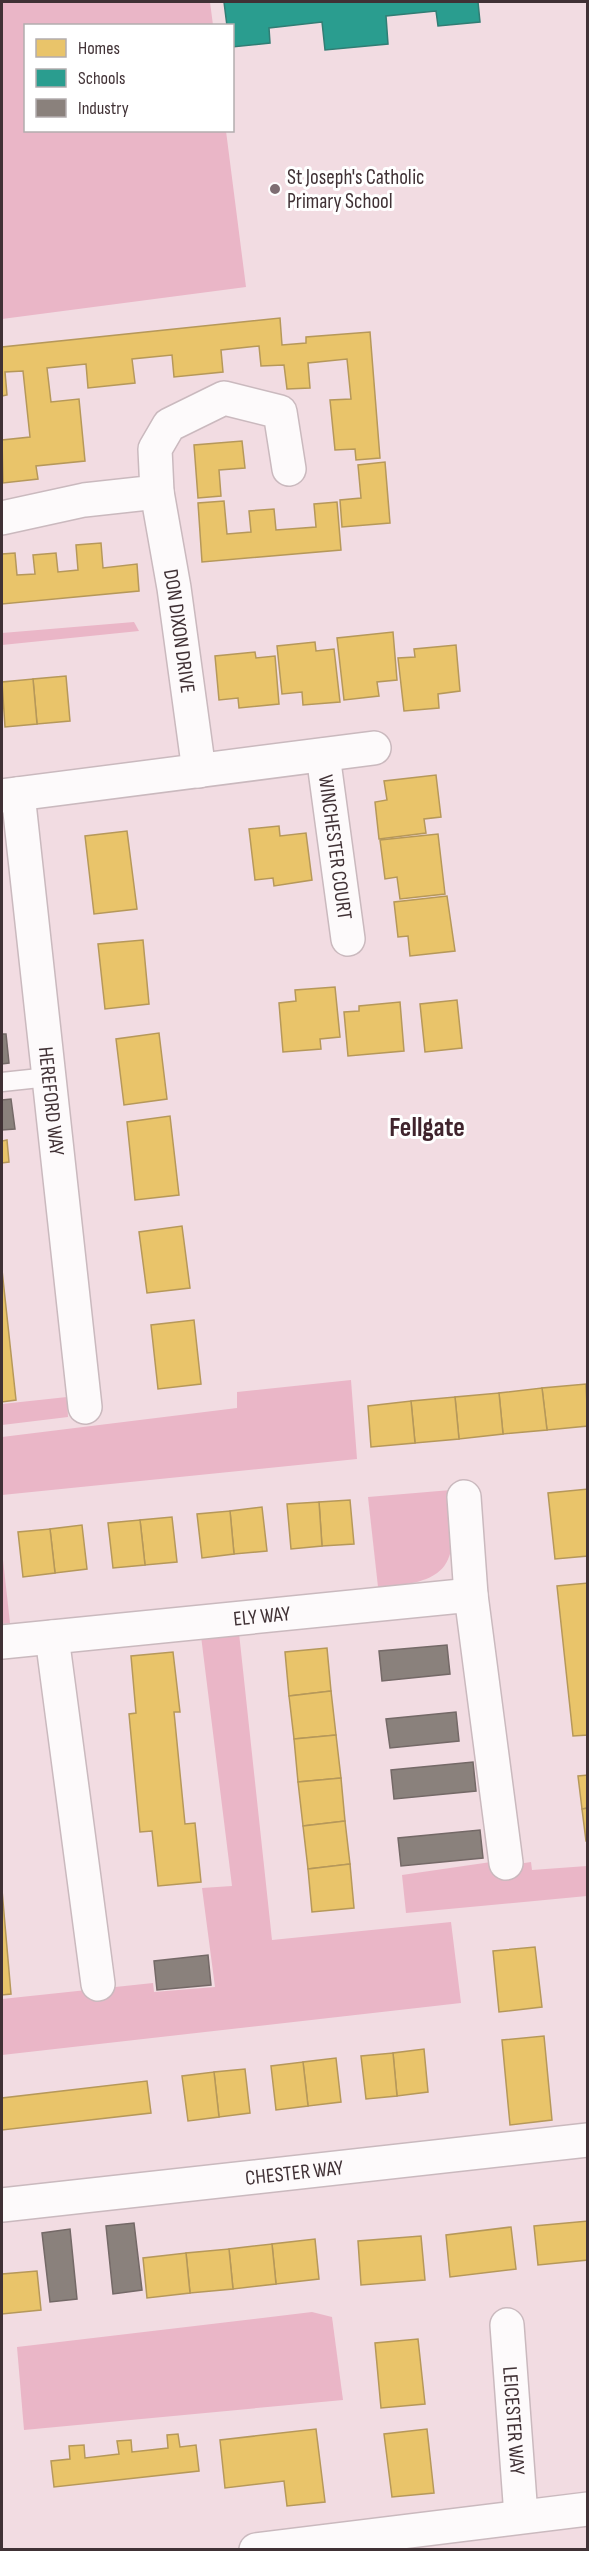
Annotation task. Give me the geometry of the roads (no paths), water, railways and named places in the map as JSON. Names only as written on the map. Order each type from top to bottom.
[{"type":"street","name":"DON DIXON DRIVE","points":[[199,771],[174,588],[157,492],[155,449],[168,425],[224,398],[280,412],[289,469]]},
{"type":"street","points":[[2,518],[84,500],[157,492]]},
{"type":"street","name":"WINCHESTER COURT","points":[[199,771],[374,748]]},
{"type":"street","name":"WINCHESTER COURT","points":[[323,755],[348,939]]},
{"type":"street","name":"HEREFORD WAY","points":[[85,1407],[49,1077],[10,795],[199,771]]},
{"type":"street","points":[[464,1497],[471,1595],[506,1863]]},
{"type":"street","name":"ELY WAY","points":[[2,1642],[471,1595]]},
{"type":"street","points":[[52,1637],[98,1983]]},
{"type":"street","name":"CHESTER WAY","points":[[2,2205],[588,2140]]},
{"type":"street","name":"LEICESTER WAY","points":[[507,2325],[521,2516]]},
{"type":"street","points":[[256,2550],[588,2509]]},
{"type":"lane","points":[[2,1082],[49,1077]]},
{"type":"place","name":"St Joseph's Catholic Primary School","points":[[275,189]]},
{"type":"district","name":"Fellgate","points":[[427,1128]]}]
